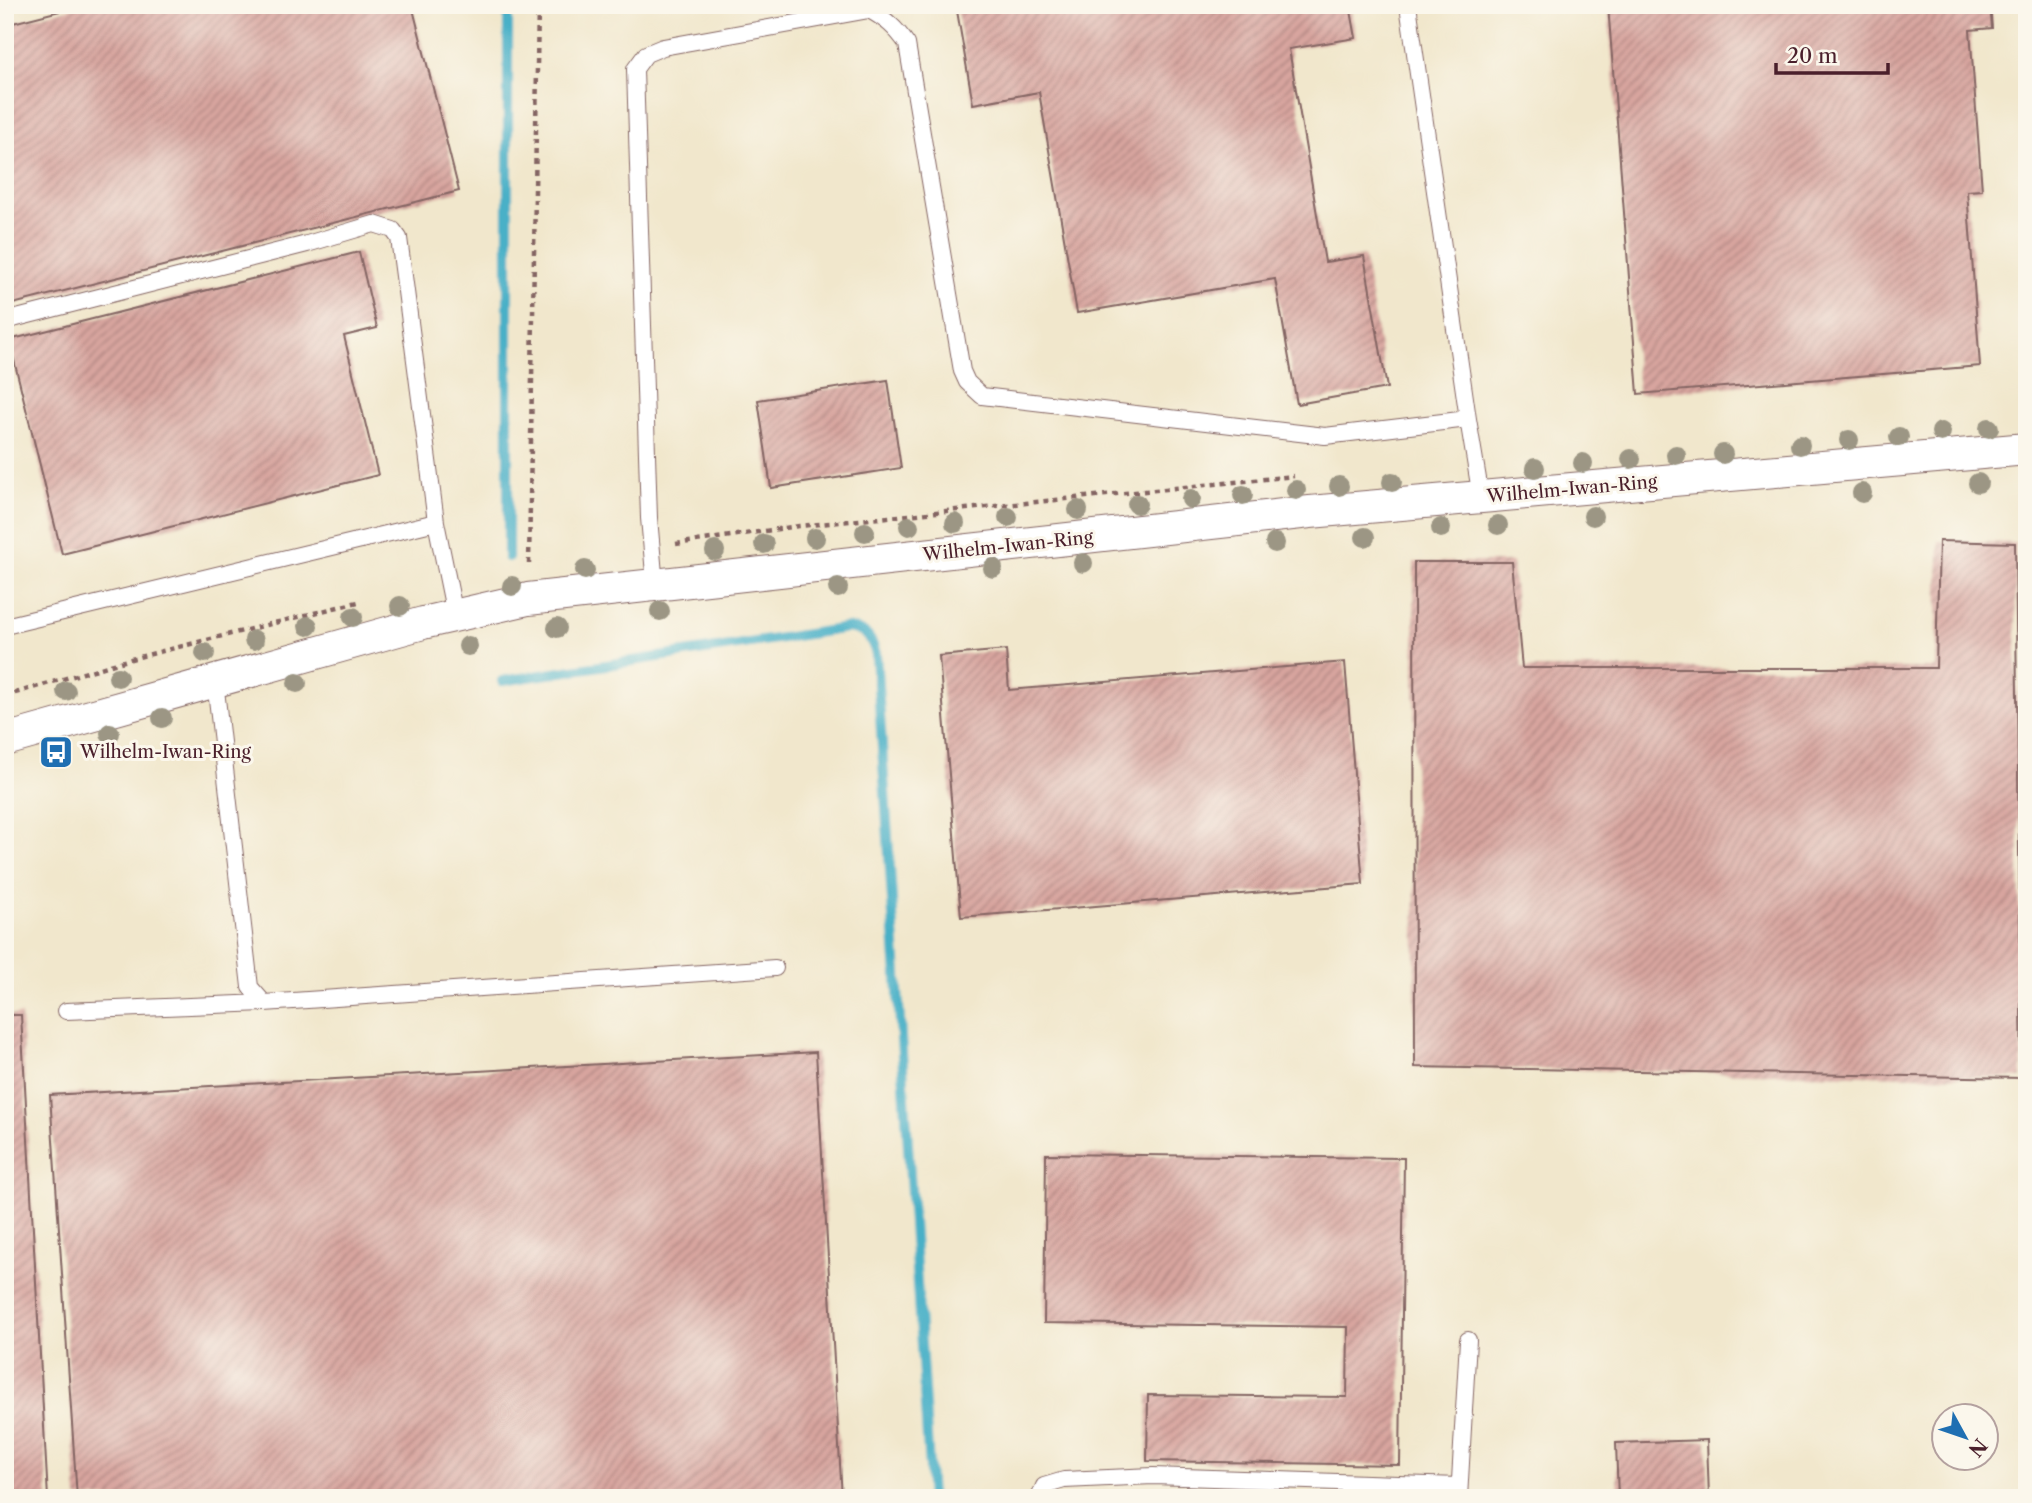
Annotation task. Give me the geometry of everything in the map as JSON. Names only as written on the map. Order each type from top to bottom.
[{"type":"street","name":"Wilhelm-Iwan-Ring","points":[[5,740],[455,615],[527,599],[1310,512],[2027,449]]},
{"type":"lane","points":[[1408,5],[1481,498]]},
{"type":"lane","points":[[655,585],[649,518],[635,69],[646,54],[663,47],[869,10],[884,17],[895,27],[907,44],[961,371],[967,382],[982,396],[1325,436],[1468,419]]},
{"type":"lane","points":[[5,321],[374,225],[393,230],[399,239],[401,251],[436,522],[455,615]]},
{"type":"lane","points":[[5,626],[436,522]]},
{"type":"lane","points":[[215,681],[250,988],[264,1003]]},
{"type":"lane","points":[[66,1011],[264,1003],[775,968]]},
{"type":"lane","points":[[1039,1498],[1044,1486],[1064,1480],[1153,1476],[1459,1492],[1468,1340]]},
{"type":"path","points":[[527,599],[538,5]]},
{"type":"building","points":[[83,5],[412,5],[459,191],[5,306],[5,25]]},
{"type":"building","points":[[956,5],[1350,5],[1356,38],[1289,49],[1325,262],[1364,256],[1387,388],[1297,404],[1275,279],[1077,313],[1039,92],[973,104]]},
{"type":"building","points":[[1608,5],[1990,5],[1992,28],[1970,30],[1982,190],[1967,191],[1980,366],[1638,394]]},
{"type":"building","points":[[359,252],[377,328],[344,336],[378,475],[62,554],[9,340]]},
{"type":"building","points":[[888,380],[901,468],[771,488],[758,400]]},
{"type":"building","points":[[1939,541],[2015,543],[2022,1078],[1415,1067],[1414,562],[1512,562],[1522,668],[1936,668]]},
{"type":"building","points":[[1006,650],[1009,690],[1345,662],[1363,884],[961,917],[939,656]]},
{"type":"building","points":[[5,1015],[21,1015],[48,1498],[5,1498]]},
{"type":"building","points":[[816,1052],[842,1498],[77,1498],[50,1095]]},
{"type":"building","points":[[1046,1154],[1404,1158],[1400,1465],[1147,1461],[1148,1395],[1347,1397],[1348,1327],[1044,1323]]},
{"type":"building","points":[[1707,1440],[1709,1498],[1618,1498],[1616,1443]]},
{"type":"waterway","points":[[508,5],[508,557]]},
{"type":"waterway","points":[[502,681],[847,628],[863,632],[872,643],[876,654],[931,1498]]},
{"type":"place","name":"Wilhelm-Iwan-Ring","points":[[56,752]]}]
